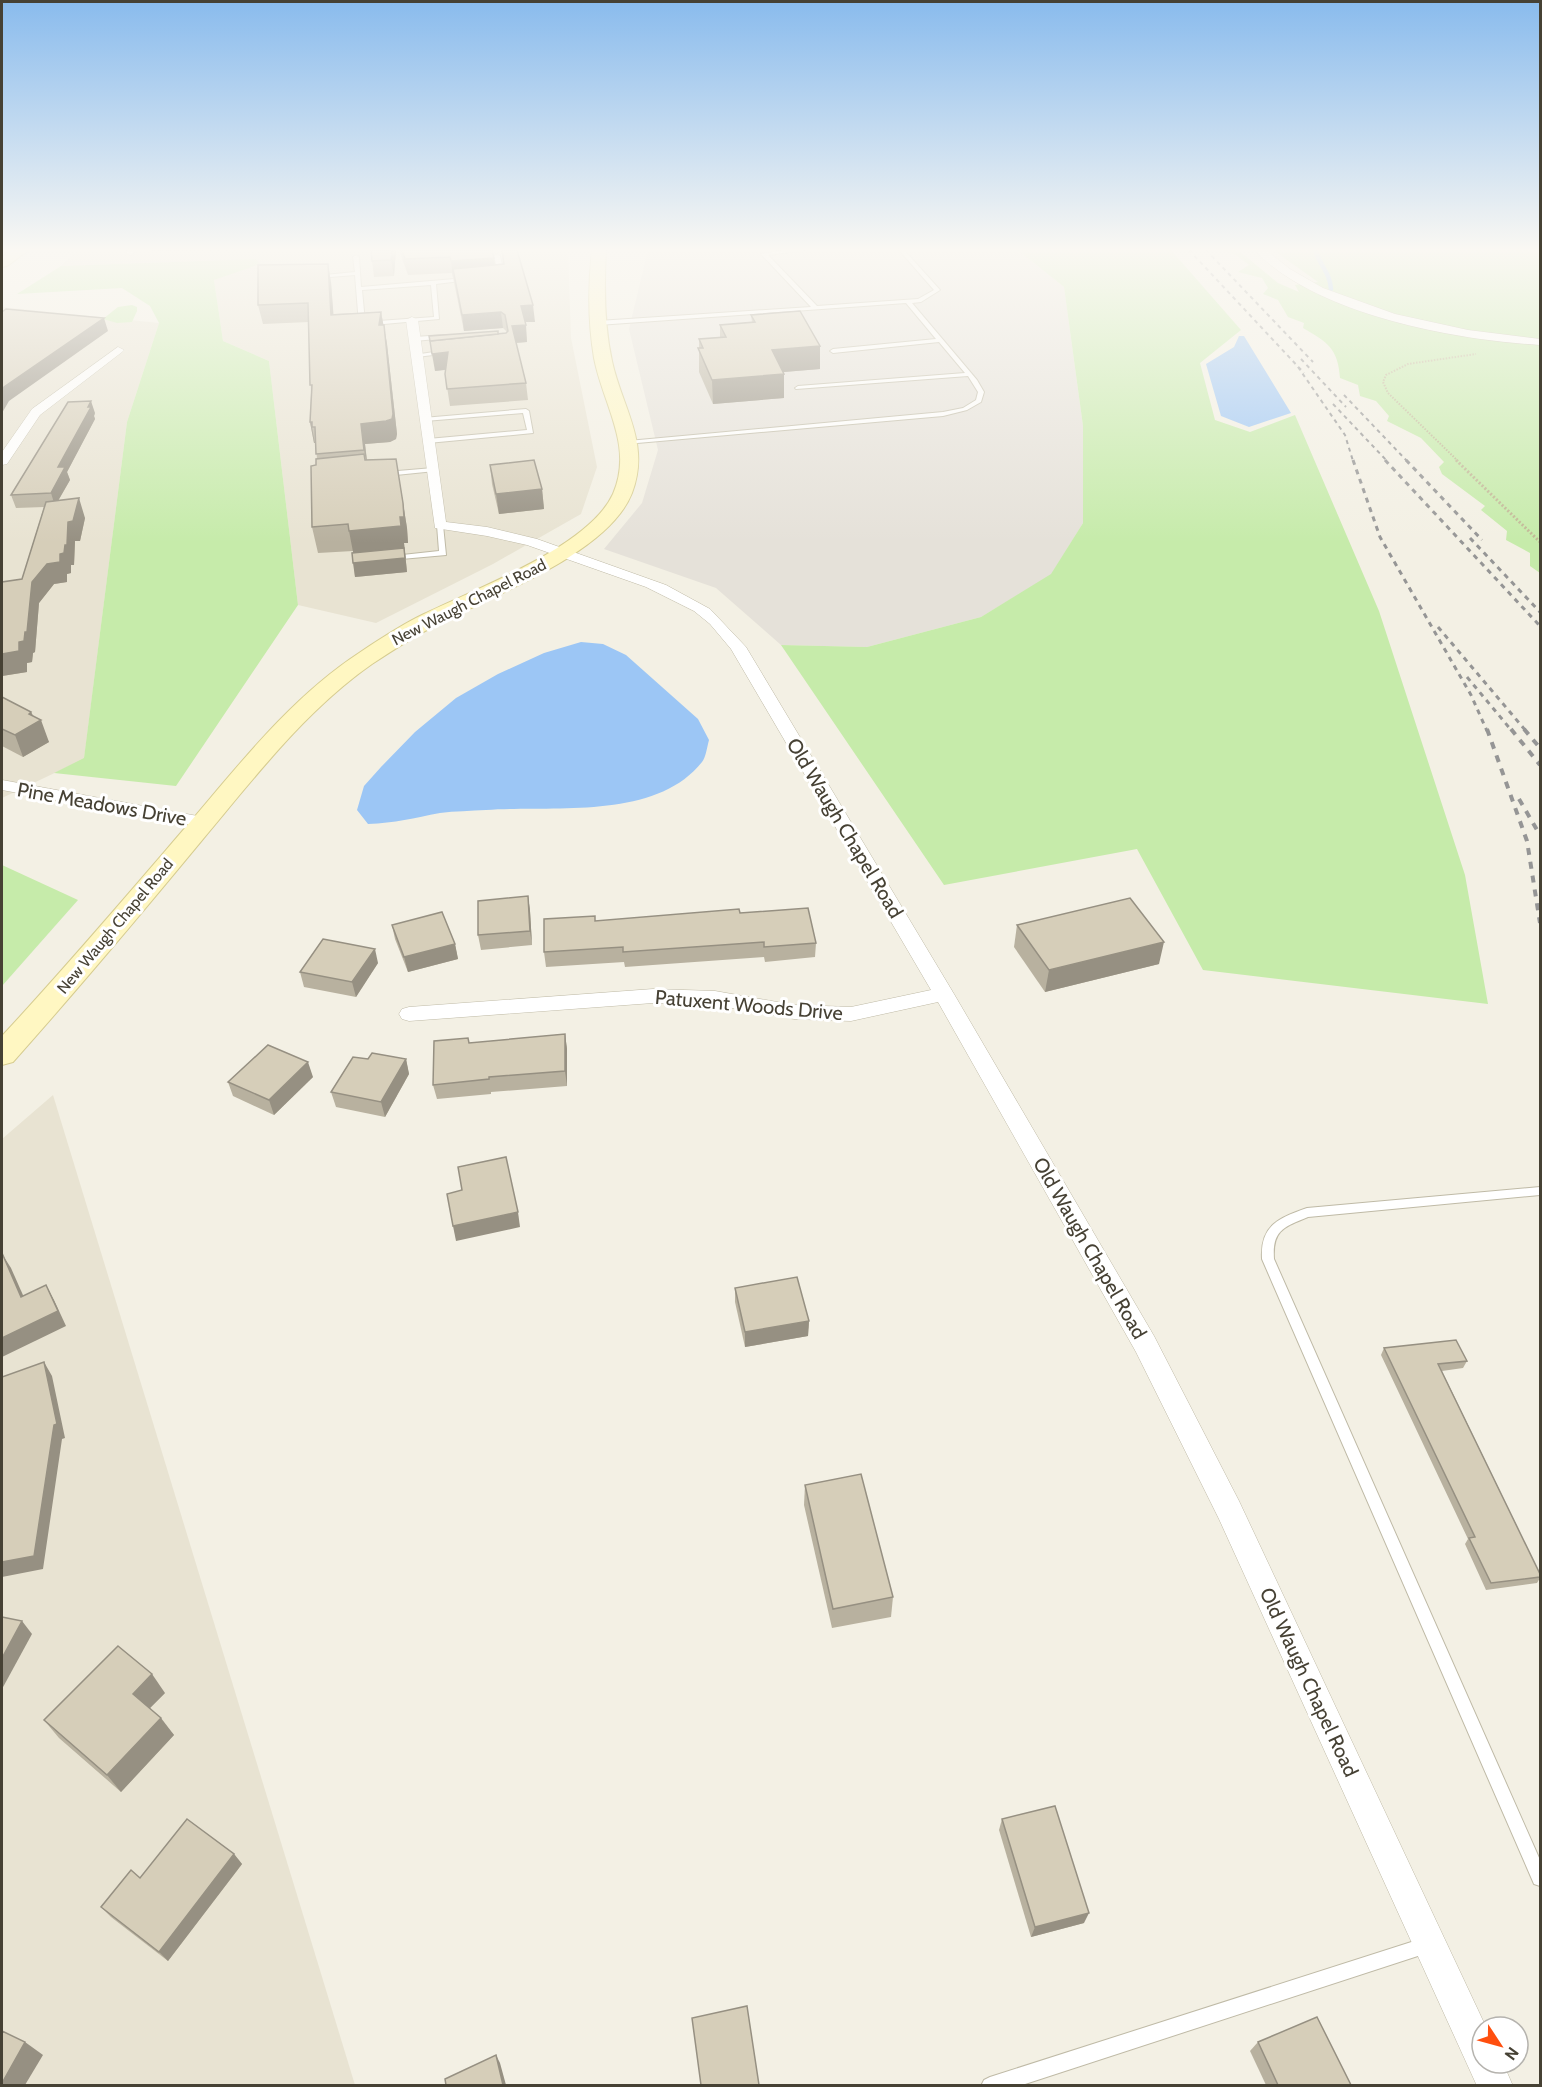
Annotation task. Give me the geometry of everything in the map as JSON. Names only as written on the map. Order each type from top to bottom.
[{"type":"street","points":[[416,347],[440,525]]},
{"type":"street","name":"New Waugh Chapel Road","points":[[2,1054],[72,978],[280,732],[308,703],[378,650],[427,621],[540,567],[587,536],[602,521],[622,493],[630,469],[628,443],[607,376],[602,347]]},
{"type":"street","points":[[2,460],[36,412],[118,350]]},
{"type":"street","name":"Old Waugh Chapel Road","points":[[440,525],[504,534],[565,552],[673,593],[699,608],[721,626],[738,647],[944,994],[1145,1344],[1229,1510],[1470,2030]]},
{"type":"street","name":"Pine Meadows Drive","points":[[2,785],[203,822]]},
{"type":"street","name":"Patuxent Woods Drive","points":[[409,1014],[653,996],[715,998],[794,1012],[851,1014],[944,994]]},
{"type":"lane","points":[[833,351],[868,347]]},
{"type":"lane","points":[[628,443],[943,414],[965,409],[979,401],[981,392],[946,347]]},
{"type":"lane","points":[[417,355],[450,352]]},
{"type":"lane","points":[[798,388],[969,374]]},
{"type":"lane","points":[[425,419],[526,411],[531,432],[429,441]]},
{"type":"lane","points":[[375,475],[432,470]]},
{"type":"lane","points":[[386,558],[443,553],[440,525]]},
{"type":"lane","points":[[1540,1191],[1307,1213],[1283,1223],[1270,1234],[1266,1244],[1273,1270],[1540,1878]]},
{"type":"lane","points":[[990,2085],[1430,1944]]},
{"type":"path","points":[[1498,347],[1492,351],[1408,364],[1386,375],[1383,382],[1388,393],[1540,542]]},
{"type":"shaded area","points":[[2,347],[151,347],[127,422],[84,759],[2,798]]},
{"type":"shaded area","points":[[238,347],[573,347],[597,467],[581,514],[493,564],[376,623],[298,605],[269,361]]},
{"type":"shaded area","points":[[633,347],[1072,347],[1083,426],[1083,523],[1051,575],[981,617],[867,647],[781,645],[716,588],[604,549],[642,503],[658,450]]},
{"type":"shaded area","points":[[53,1095],[355,2085],[2,2085],[2,1139]]},
{"type":"green space","points":[[151,347],[238,347],[269,361],[298,605],[176,786],[54,773],[84,758],[127,422]]},
{"type":"green space","points":[[1072,347],[1219,347],[1200,363],[1215,420],[1250,432],[1295,415],[1379,611],[1465,875],[1488,1004],[1203,970],[1137,849],[944,885],[781,645],[867,647],[981,617],[1051,574],[1083,523],[1083,426]]},
{"type":"green space","points":[[1330,347],[1540,347],[1540,573],[1530,566],[1530,553],[1506,540],[1507,531],[1481,510],[1485,506],[1442,474],[1439,467],[1444,462],[1421,438],[1387,421],[1389,416],[1376,401],[1360,396],[1358,385],[1340,378],[1334,353]]},
{"type":"green space","points":[[2,865],[78,900],[2,986]]},
{"type":"water","points":[[1233,347],[1251,347],[1291,413],[1249,427],[1221,416],[1206,364]]},
{"type":"water","points":[[581,642],[603,644],[626,655],[698,719],[709,740],[706,752],[702,762],[682,781],[658,794],[631,802],[602,806],[451,812],[368,824],[357,810],[364,786],[415,732],[456,698],[498,674],[544,653]]},
{"type":"building","points":[[2,347],[61,347],[4,387],[2,392]]},
{"type":"building","points":[[309,347],[386,347],[392,419],[361,424],[364,450],[316,454],[315,427],[312,427],[312,422],[310,422],[312,385],[310,385]]},
{"type":"building","points":[[431,347],[517,347],[526,383],[447,389],[445,374],[448,352],[432,354]]},
{"type":"building","points":[[803,347],[772,350],[784,374],[712,380],[698,348]]},
{"type":"building","points":[[91,401],[88,407],[91,407],[58,467],[65,467],[51,493],[11,495],[68,402]]},
{"type":"building","points":[[364,454],[365,460],[396,459],[403,503],[404,517],[400,517],[401,526],[349,531],[348,524],[312,527],[311,466],[316,465],[316,459]]},
{"type":"building","points":[[534,460],[542,489],[496,494],[490,465]]},
{"type":"building","points":[[79,498],[73,521],[68,522],[67,545],[65,545],[64,553],[60,554],[60,562],[47,564],[32,582],[24,641],[19,642],[19,651],[2,654],[2,582],[22,579],[46,502]]},
{"type":"building","points":[[404,548],[405,558],[353,563],[352,553]]},
{"type":"building","points":[[2,697],[31,712],[29,714],[41,720],[15,735],[2,729]]},
{"type":"building","points":[[528,896],[530,931],[478,935],[478,901]]},
{"type":"building","points":[[1130,898],[1164,942],[1049,970],[1017,925]]},
{"type":"building","points":[[808,908],[816,943],[764,947],[764,942],[623,952],[623,947],[544,952],[544,919],[595,916],[595,921],[739,909],[740,913]]},
{"type":"building","points":[[442,912],[455,944],[404,957],[392,925]]},
{"type":"building","points":[[323,939],[375,949],[352,982],[300,972]]},
{"type":"building","points":[[565,1034],[565,1071],[489,1077],[489,1079],[433,1085],[434,1041],[468,1038],[469,1043]]},
{"type":"building","points":[[268,1045],[308,1062],[269,1100],[228,1082]]},
{"type":"building","points":[[372,1053],[406,1059],[381,1102],[331,1092],[353,1057],[368,1059]]},
{"type":"building","points":[[506,1157],[518,1212],[453,1226],[447,1194],[462,1190],[458,1167]]},
{"type":"building","points":[[2,1253],[21,1297],[46,1285],[58,1311],[2,1338]]},
{"type":"building","points":[[797,1277],[809,1321],[745,1332],[735,1288]]},
{"type":"building","points":[[1456,1340],[1467,1361],[1438,1364],[1540,1577],[1491,1583],[1469,1538],[1475,1537],[1384,1348]]},
{"type":"building","points":[[44,1362],[57,1424],[54,1425],[34,1556],[2,1562],[2,1377]]},
{"type":"building","points":[[861,1474],[893,1597],[833,1609],[805,1485]]},
{"type":"building","points":[[2,1617],[22,1621],[2,1658]]},
{"type":"building","points":[[118,1646],[152,1674],[133,1694],[161,1718],[107,1775],[44,1720]]},
{"type":"building","points":[[1055,1806],[1089,1913],[1035,1927],[1002,1819]]},
{"type":"building","points":[[187,1819],[234,1854],[159,1952],[101,1907],[131,1870],[140,1878]]},
{"type":"building","points":[[747,2006],[759,2085],[701,2085],[692,2018]]},
{"type":"building","points":[[1317,2017],[1351,2085],[1278,2085],[1258,2042]]},
{"type":"building","points":[[2,2031],[25,2042],[2,2083]]},
{"type":"building","points":[[496,2055],[503,2085],[446,2085],[445,2079]]},
{"type":"railway","points":[[1280,347],[1304,373]]},
{"type":"railway","points":[[1299,347],[1313,362]]},
{"type":"railway","points":[[1301,359],[1346,407]]},
{"type":"railway","points":[[1298,367],[1345,435],[1353,461]]},
{"type":"railway","points":[[1344,395],[1407,461]]},
{"type":"railway","points":[[1333,404],[1387,461]]},
{"type":"railway","points":[[1353,460],[1380,537],[1471,695],[1487,731]]},
{"type":"railway","points":[[1385,460],[1540,626]]},
{"type":"railway","points":[[1406,460],[1482,540]]},
{"type":"railway","points":[[1470,538],[1540,612]]},
{"type":"railway","points":[[1438,627],[1526,731]]},
{"type":"railway","points":[[1467,677],[1512,731]]},
{"type":"railway","points":[[1487,729],[1527,841],[1540,923]]},
{"type":"railway","points":[[1511,729],[1540,765]]},
{"type":"railway","points":[[1524,729],[1540,748]]},
{"type":"railway","points":[[1519,799],[1540,835]]}]
